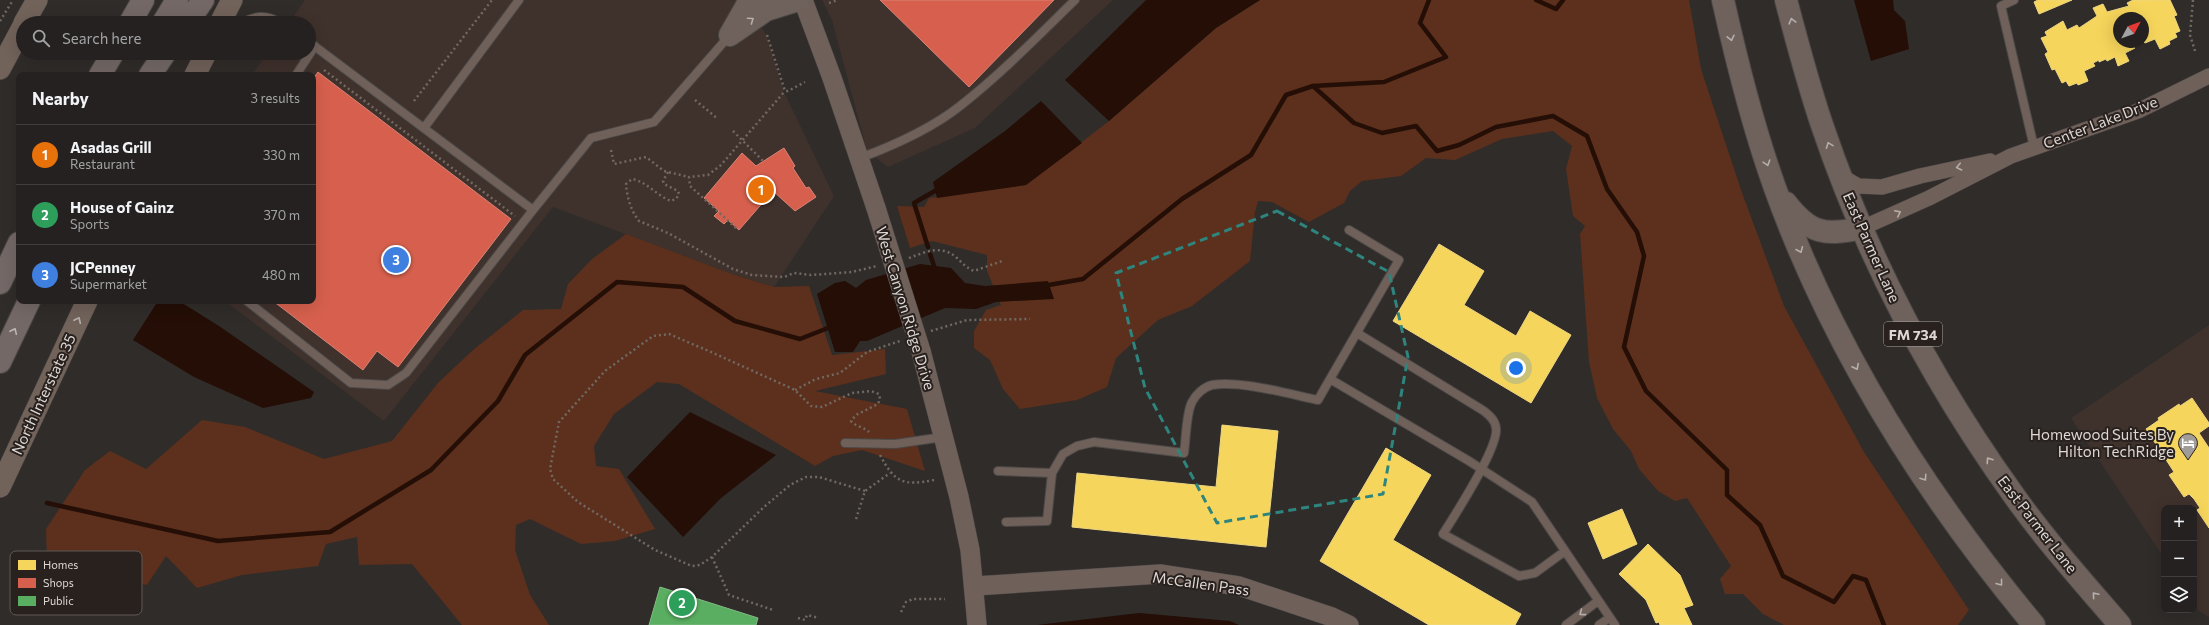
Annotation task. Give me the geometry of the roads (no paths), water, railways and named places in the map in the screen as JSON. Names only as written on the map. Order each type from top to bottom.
[{"type":"highway","points":[[121,16],[129,0]]},
{"type":"highway","points":[[134,16],[143,0]]},
{"type":"highway","points":[[167,16],[177,0]]},
{"type":"highway","points":[[192,16],[203,0]]},
{"type":"highway","points":[[91,72],[97,60]]},
{"type":"highway","points":[[102,72],[109,60]]},
{"type":"highway","points":[[138,72],[144,60]]},
{"type":"highway","points":[[152,72],[160,60]]},
{"type":"highway","points":[[0,283],[16,249]]},
{"type":"highway","points":[[0,362],[28,304]]},
{"type":"main road","points":[[28,16],[37,0]]},
{"type":"main road","points":[[224,16],[232,0]]},
{"type":"main road","points":[[730,35],[750,0]]},
{"type":"main road","points":[[730,35],[766,10],[798,0]]},
{"type":"main road","points":[[1723,0],[1739,71],[1775,188],[1820,296],[1867,386],[1910,458],[1960,531],[2034,625]]},
{"type":"main road","name":"East Parmer Lane","points":[[1786,0],[1822,124],[1841,176],[1886,281],[1928,364],[1964,422],[2016,498],[2120,625]]},
{"type":"main road","points":[[0,69],[16,39]]},
{"type":"main road","points":[[196,72],[202,60]]},
{"type":"main road","points":[[1775,188],[1796,214],[1811,228],[1828,232],[1862,228]]},
{"type":"main road","name":"North Interstate 35","points":[[0,487],[6,466],[86,304]]},
{"type":"street","name":"West Canyon Ridge Drive","points":[[803,0],[860,158],[921,351],[967,534],[975,586],[977,625]]},
{"type":"street","name":"Center Lake Drive","points":[[1862,228],[1929,198],[2011,156],[2138,111],[2209,76]]},
{"type":"street","name":"Center Lake Drive","points":[[1841,176],[1858,186],[1882,187],[1920,176],[2011,156]]},
{"type":"street","name":"McCallen Pass","points":[[975,586],[1160,574],[1239,586],[1332,617],[1349,625]]},
{"type":"lane","points":[[424,128],[519,0]]},
{"type":"lane","points":[[860,158],[911,137],[960,107],[1029,46],[1075,0]]},
{"type":"lane","points":[[2014,0],[2001,6],[2034,147]]},
{"type":"lane","points":[[251,304],[351,383],[388,385],[406,374],[533,210],[591,138],[654,122],[730,35]]},
{"type":"lane","points":[[316,47],[533,210]]},
{"type":"lane","points":[[205,72],[212,60]]},
{"type":"lane","points":[[298,72],[304,60]]},
{"type":"lane","points":[[1006,522],[1048,521],[1052,473],[1063,454],[1077,446],[1094,442],[1184,453],[1191,403],[1199,392],[1211,385],[1227,384],[1278,391],[1318,400],[1399,260],[1349,230]]},
{"type":"lane","points":[[1357,333],[1484,411],[1493,419],[1497,428],[1495,439],[1481,469],[1443,534],[1519,576],[1535,573],[1565,551]]},
{"type":"lane","points":[[1330,379],[1481,469],[1532,502],[1615,625]]},
{"type":"lane","points":[[845,443],[895,444],[943,437]]},
{"type":"lane","points":[[998,472],[1052,473]]},
{"type":"lane","points":[[1566,625],[1598,601]]},
{"type":"lane","points":[[1599,625],[1609,618]]},
{"type":"waterway","points":[[1043,286],[1083,279],[1182,199],[1251,155],[1286,95],[1313,86],[1384,82],[1446,57],[1420,23],[1429,0]]},
{"type":"waterway","points":[[1536,0],[1556,9],[1563,0]]},
{"type":"waterway","points":[[1313,86],[1354,123],[1382,133],[1416,126],[1437,151],[1459,145],[1496,127],[1553,116],[1587,136],[1607,189],[1637,232],[1644,256],[1624,347],[1646,391],[1727,470],[1727,495],[1760,525],[1783,576],[1834,602],[1853,576],[1866,580],[1884,625]]},
{"type":"waterway","points":[[928,247],[914,203],[940,188]]},
{"type":"waterway","points":[[930,254],[936,272]]},
{"type":"waterway","points":[[47,503],[218,541],[330,532],[431,470],[498,401],[525,355],[617,282],[683,287],[735,321],[800,339],[833,326]]},
{"type":"place","name":"Asadas Grill","points":[[761,190]]},
{"type":"place","name":"JCPenney","points":[[396,260]]},
{"type":"place","name":"Homewood Suites By Hilton TechRidge","points":[[2188,460]]},
{"type":"place","name":"House of Gainz","points":[[682,603]]}]
